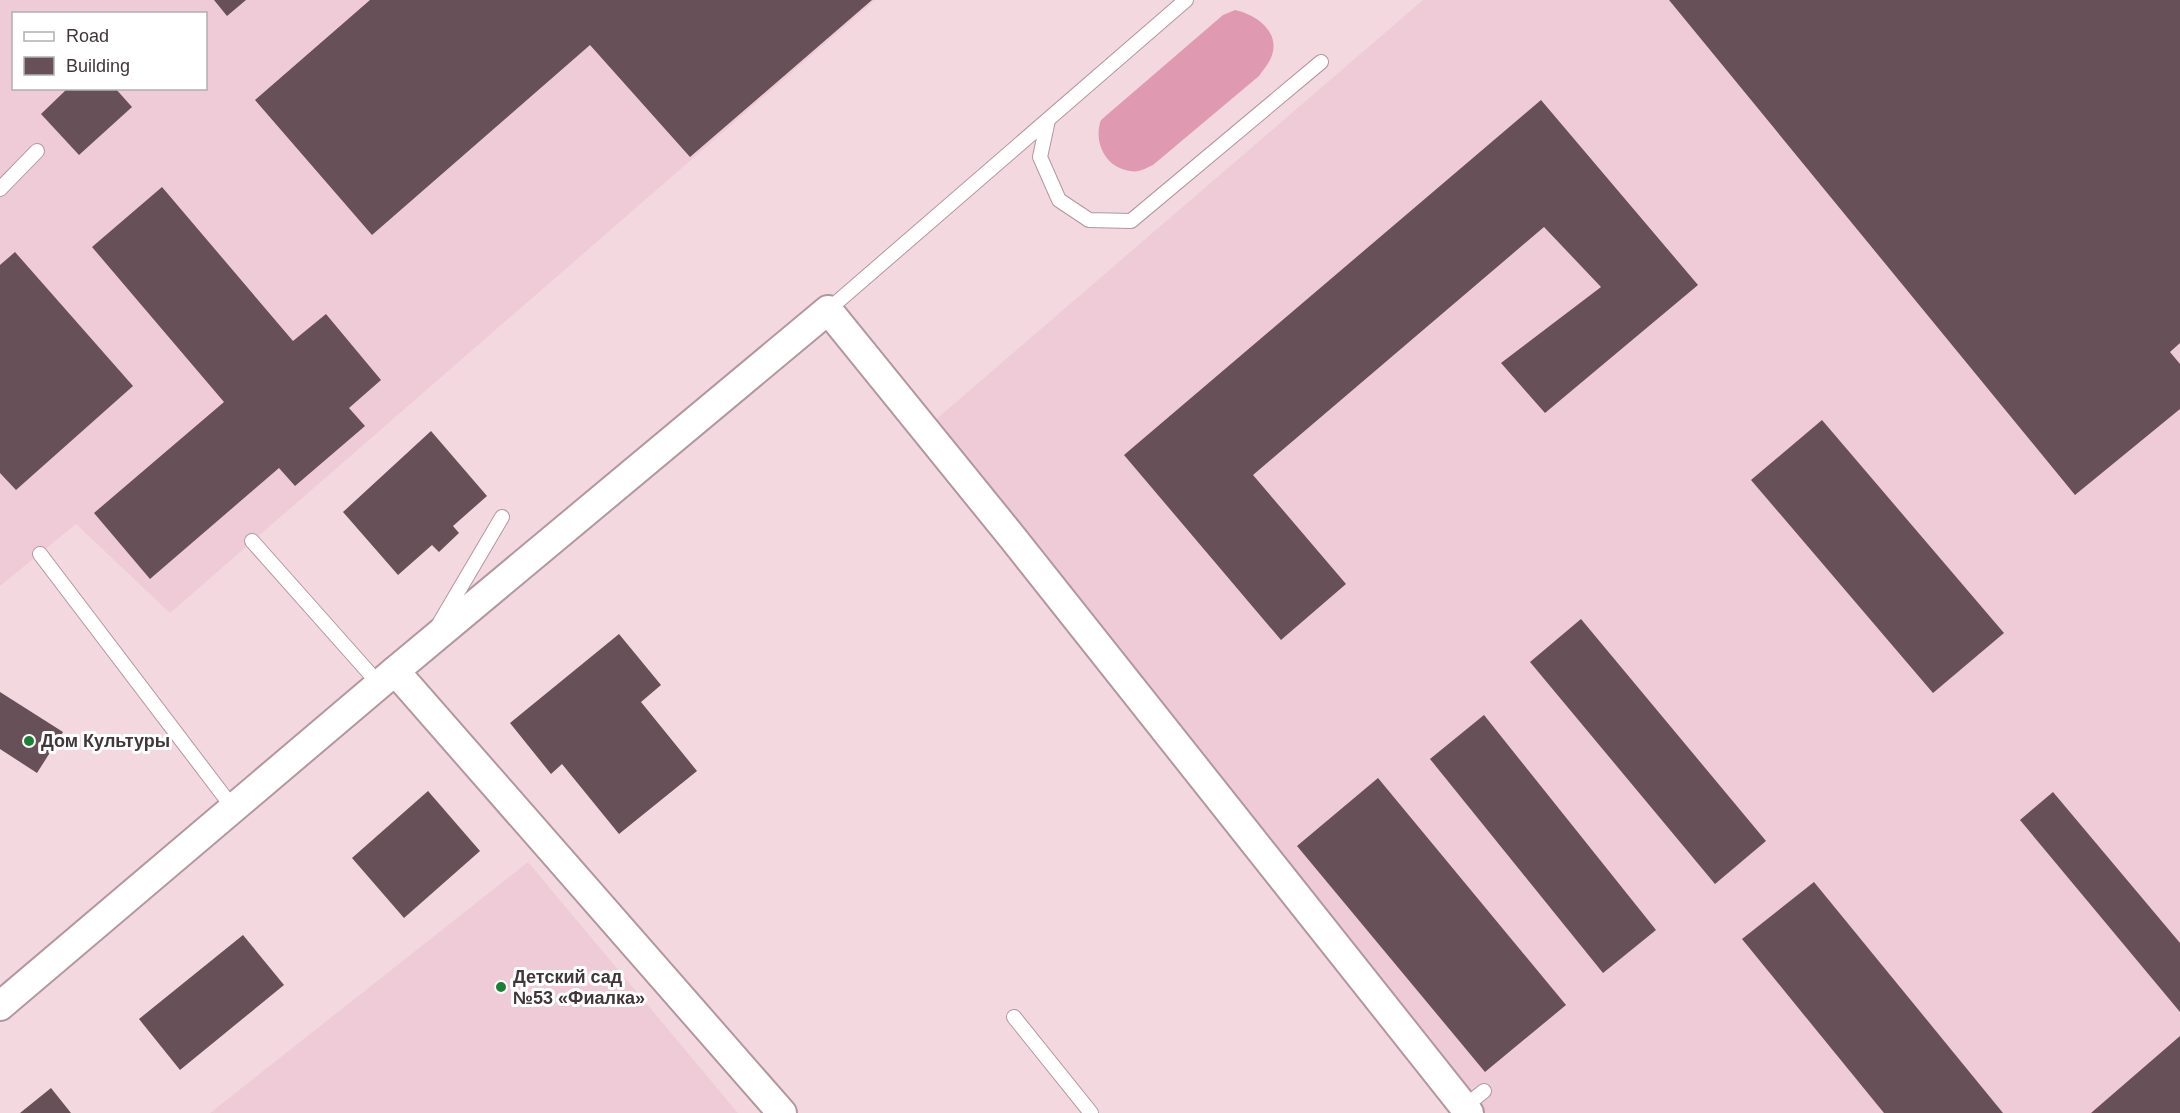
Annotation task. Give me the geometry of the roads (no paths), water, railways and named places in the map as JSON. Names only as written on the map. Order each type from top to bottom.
[{"type":"street","points":[[0,1006],[387,677],[828,310],[1473,1103]]},
{"type":"street","points":[[387,677],[782,1113]]},
{"type":"lane","points":[[828,310],[1185,0]]},
{"type":"lane","points":[[1048,120],[1040,157],[1059,200],[1089,220],[1131,221],[1321,62]]},
{"type":"lane","points":[[0,189],[37,152]]},
{"type":"lane","points":[[428,644],[502,517]]},
{"type":"lane","points":[[252,541],[387,677]]},
{"type":"lane","points":[[40,554],[233,808]]},
{"type":"lane","points":[[1014,1017],[1091,1113]]},
{"type":"place","name":"Дом Культуры","points":[[29,741]]},
{"type":"place","name":"Детский сад №53 «Фиалка»","points":[[501,987]]}]
